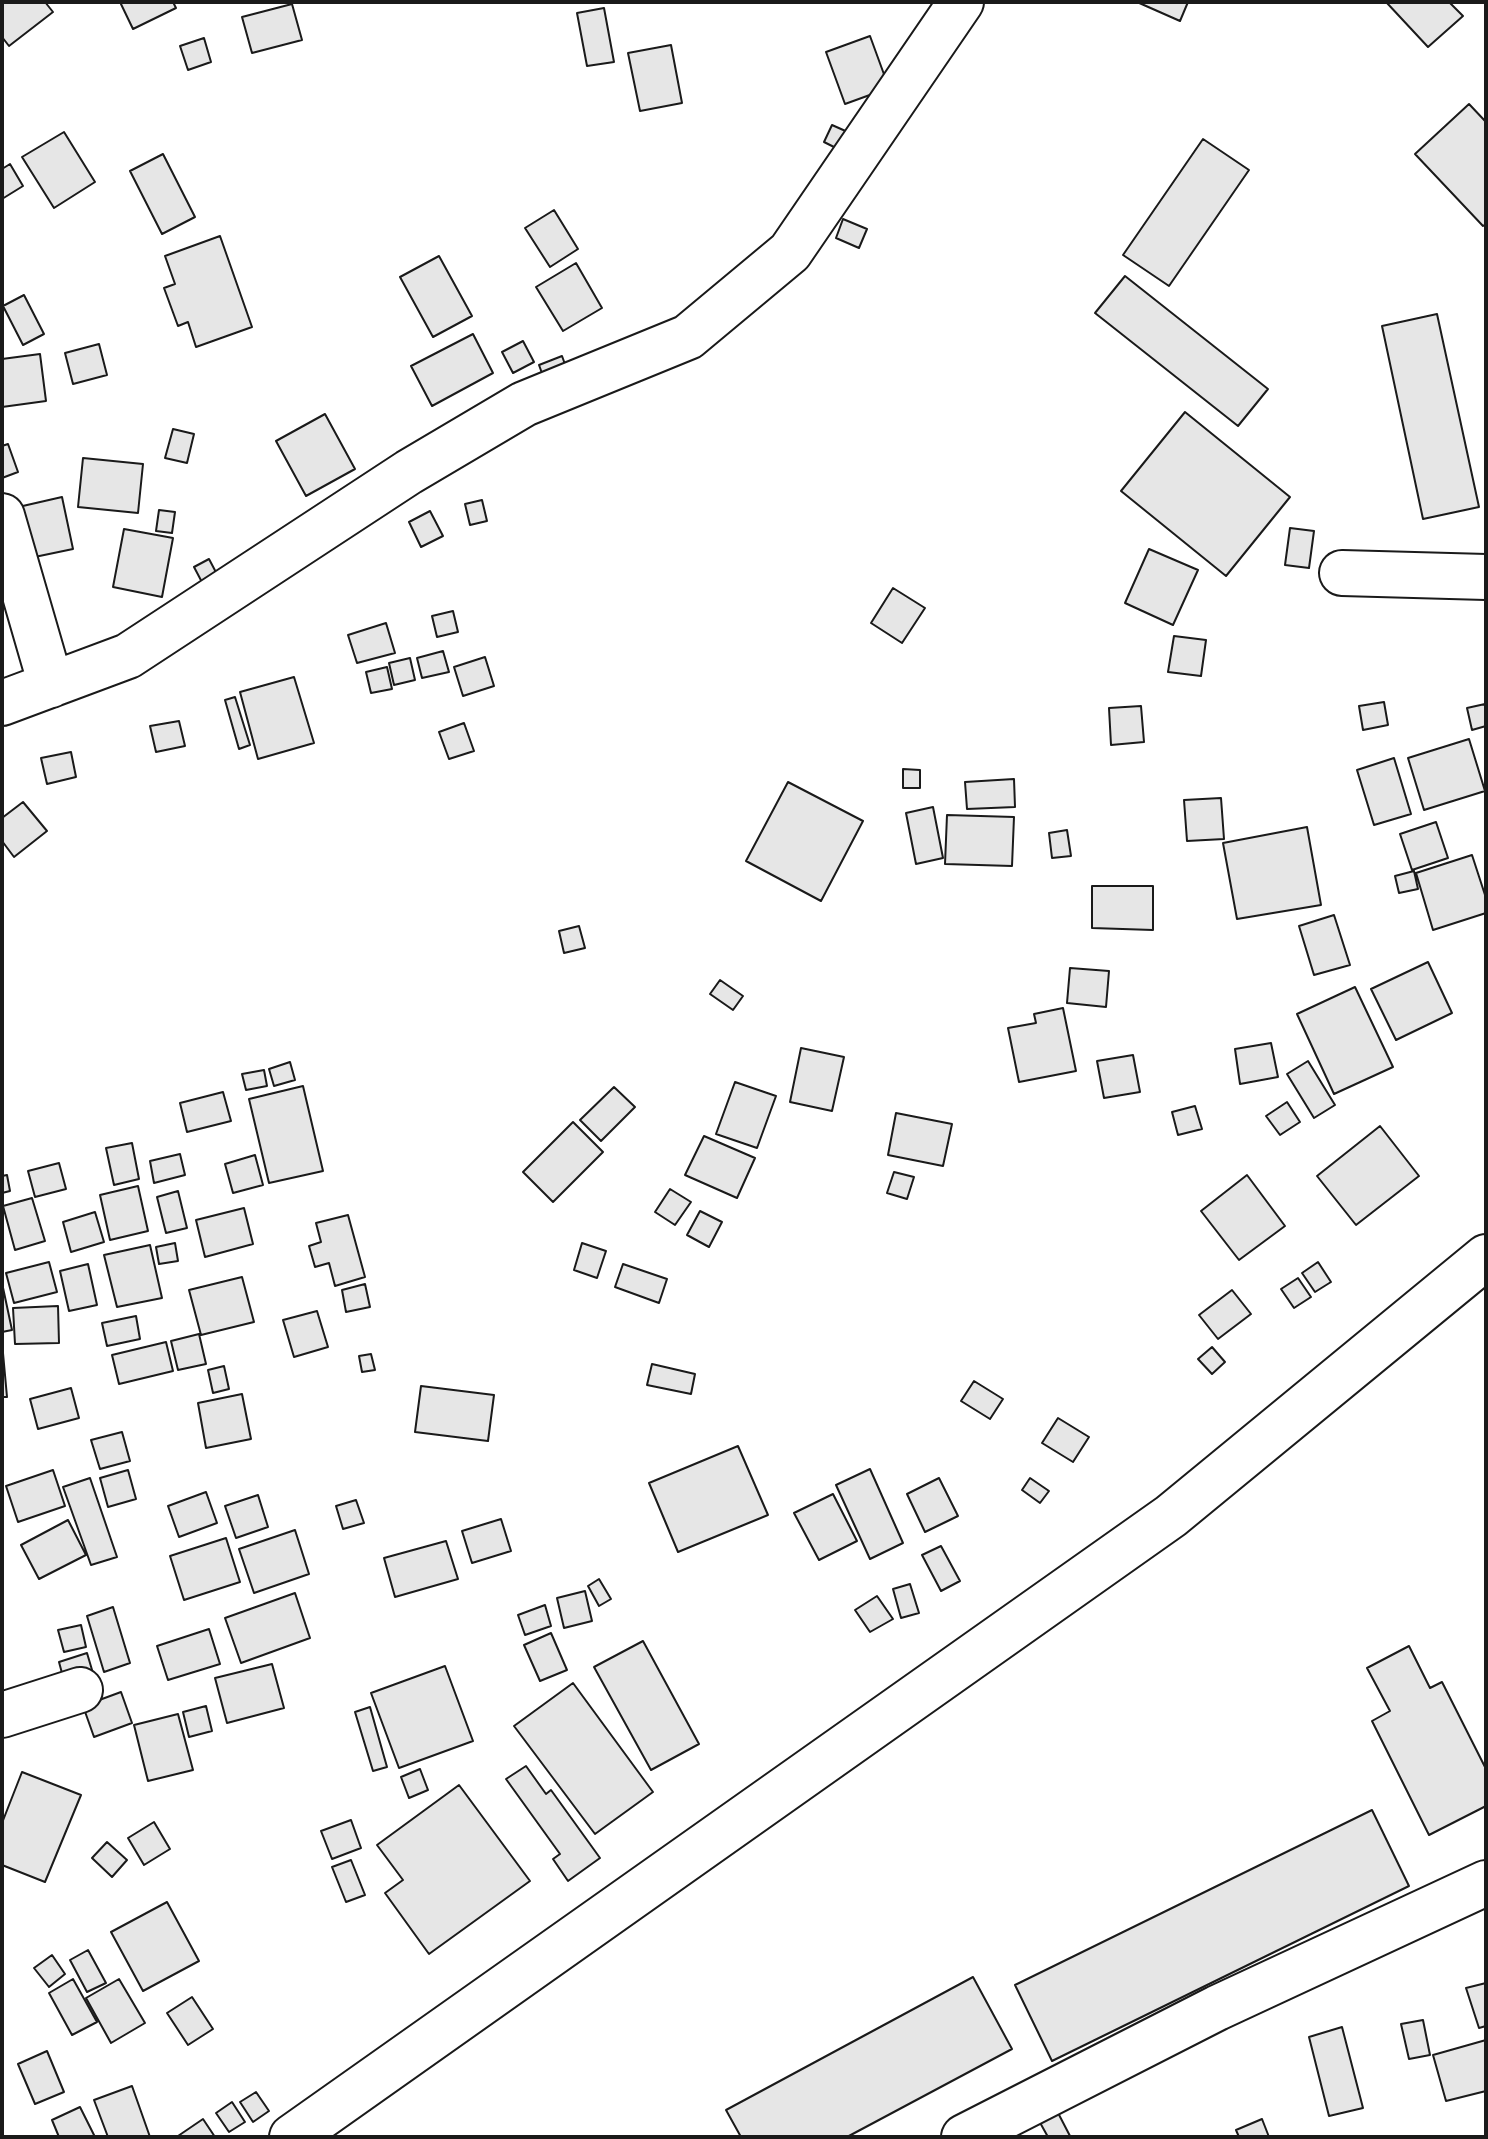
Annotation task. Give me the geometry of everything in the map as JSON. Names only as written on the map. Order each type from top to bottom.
[{"type":"street","points":[[2,703],[128,656],[409,472],[524,404],[688,337],[790,252],[961,2]]},
{"type":"street","points":[[2,516],[51,685]]},
{"type":"street","points":[[1342,573],[1486,577]]},
{"type":"street","points":[[292,2137],[1171,1516],[1486,1257]]},
{"type":"street","points":[[2,1715],[80,1690]]},
{"type":"street","points":[[964,2137],[1217,2008],[1486,1883]]},
{"type":"building","points":[[2,2],[45,2],[53,12],[9,46],[2,37]]},
{"type":"building","points":[[120,2],[173,2],[176,8],[133,29]]},
{"type":"building","points":[[1137,2],[1188,2],[1180,21]]},
{"type":"building","points":[[1449,2],[1463,16],[1428,47],[1387,3]]},
{"type":"building","points":[[292,4],[302,40],[252,53],[242,17]]},
{"type":"building","points":[[604,8],[614,62],[587,66],[577,13]]},
{"type":"building","points":[[870,36],[889,88],[845,104],[826,52]]},
{"type":"building","points":[[204,38],[211,62],[188,70],[180,46]]},
{"type":"building","points":[[671,45],[682,103],[640,111],[628,53]]},
{"type":"building","points":[[1469,104],[1486,122],[1486,224],[1483,226],[1415,154]]},
{"type":"building","points":[[832,125],[850,133],[842,151],[824,142]]},
{"type":"building","points":[[64,132],[95,182],[54,208],[22,157]]},
{"type":"building","points":[[1203,139],[1249,170],[1169,286],[1123,255]]},
{"type":"building","points":[[163,154],[195,217],[162,234],[130,171]]},
{"type":"building","points":[[10,164],[23,186],[2,199],[2,169]]},
{"type":"building","points":[[554,210],[578,249],[550,267],[525,228]]},
{"type":"building","points":[[843,219],[867,229],[859,248],[836,238]]},
{"type":"building","points":[[220,236],[252,327],[196,347],[188,322],[178,326],[164,288],[175,284],[165,256]]},
{"type":"building","points":[[439,256],[472,316],[433,337],[400,277]]},
{"type":"building","points":[[576,263],[602,308],[563,331],[536,287]]},
{"type":"building","points":[[1125,276],[1268,389],[1238,426],[1095,313]]},
{"type":"building","points":[[24,295],[44,334],[23,345],[3,306]]},
{"type":"building","points":[[1437,314],[1479,507],[1423,519],[1382,326]]},
{"type":"building","points":[[473,334],[493,373],[432,406],[411,366]]},
{"type":"building","points":[[523,341],[534,362],[513,373],[502,352]]},
{"type":"building","points":[[99,344],[107,375],[73,384],[65,353]]},
{"type":"building","points":[[40,354],[46,401],[2,407],[2,359]]},
{"type":"building","points":[[562,356],[570,378],[547,387],[539,365]]},
{"type":"building","points":[[1185,412],[1290,497],[1226,576],[1121,491]]},
{"type":"building","points":[[325,414],[355,469],[306,496],[276,441]]},
{"type":"building","points":[[173,429],[194,434],[187,463],[165,458]]},
{"type":"building","points":[[8,444],[18,472],[2,478],[2,446]]},
{"type":"building","points":[[83,458],[143,464],[138,513],[78,507]]},
{"type":"building","points":[[62,497],[73,549],[25,559],[14,508]]},
{"type":"building","points":[[482,500],[487,521],[470,525],[465,504]]},
{"type":"building","points":[[159,510],[175,512],[172,533],[156,531]]},
{"type":"building","points":[[430,511],[443,536],[421,547],[409,522]]},
{"type":"building","points":[[1290,528],[1314,531],[1309,568],[1285,565]]},
{"type":"building","points":[[124,529],[173,538],[162,597],[113,587]]},
{"type":"building","points":[[1149,549],[1198,570],[1173,625],[1125,603]]},
{"type":"building","points":[[209,559],[219,578],[204,586],[194,567]]},
{"type":"building","points":[[893,588],[925,608],[902,643],[871,623]]},
{"type":"building","points":[[453,611],[458,632],[437,637],[432,616]]},
{"type":"building","points":[[386,623],[395,653],[357,663],[348,635]]},
{"type":"building","points":[[1174,636],[1206,640],[1201,676],[1168,672]]},
{"type":"building","points":[[443,651],[449,672],[422,678],[417,658]]},
{"type":"building","points":[[485,657],[494,686],[463,696],[454,667]]},
{"type":"building","points":[[410,658],[415,680],[394,685],[389,663]]},
{"type":"building","points":[[387,667],[392,689],[371,693],[366,672]]},
{"type":"building","points":[[294,677],[314,743],[258,759],[240,692]]},
{"type":"building","points":[[235,697],[250,745],[239,749],[225,700]]},
{"type":"building","points":[[1384,702],[1388,725],[1363,730],[1359,706]]},
{"type":"building","points":[[1485,704],[1486,726],[1472,730],[1467,708]]},
{"type":"building","points":[[1141,706],[1144,742],[1111,745],[1109,708]]},
{"type":"building","points":[[179,721],[185,746],[156,752],[150,726]]},
{"type":"building","points":[[464,723],[474,751],[449,759],[439,732]]},
{"type":"building","points":[[1469,739],[1485,791],[1424,810],[1408,758]]},
{"type":"building","points":[[71,752],[76,777],[47,784],[41,758]]},
{"type":"building","points":[[1394,758],[1411,814],[1374,825],[1357,770]]},
{"type":"building","points":[[903,769],[920,770],[920,788],[903,788]]},
{"type":"building","points":[[1014,779],[1015,807],[967,809],[965,782]]},
{"type":"building","points":[[788,782],[863,821],[821,901],[746,861]]},
{"type":"building","points":[[1221,798],[1224,839],[1187,841],[1184,800]]},
{"type":"building","points":[[23,802],[47,831],[14,857],[2,841],[2,818]]},
{"type":"building","points":[[933,807],[943,858],[916,864],[906,813]]},
{"type":"building","points":[[947,815],[1014,817],[1012,866],[945,864]]},
{"type":"building","points":[[1436,822],[1448,858],[1412,870],[1400,834]]},
{"type":"building","points":[[1307,827],[1321,905],[1237,919],[1223,843]]},
{"type":"building","points":[[1067,830],[1071,856],[1052,858],[1049,833]]},
{"type":"building","points":[[1472,855],[1486,898],[1486,913],[1433,930],[1416,873]]},
{"type":"building","points":[[1414,871],[1418,889],[1399,893],[1395,876]]},
{"type":"building","points":[[1092,886],[1153,886],[1153,930],[1092,928]]},
{"type":"building","points":[[1334,915],[1350,965],[1314,975],[1299,926]]},
{"type":"building","points":[[579,926],[585,948],[564,953],[559,931]]},
{"type":"building","points":[[1428,962],[1452,1013],[1396,1040],[1371,989]]},
{"type":"building","points":[[1070,968],[1109,971],[1106,1007],[1067,1003]]},
{"type":"building","points":[[720,980],[743,996],[733,1010],[710,994]]},
{"type":"building","points":[[1355,987],[1393,1067],[1334,1094],[1297,1014]]},
{"type":"building","points":[[1063,1008],[1076,1071],[1019,1082],[1008,1028],[1036,1023],[1034,1014]]},
{"type":"building","points":[[1271,1043],[1278,1077],[1240,1084],[1235,1049]]},
{"type":"building","points":[[801,1048],[844,1057],[832,1111],[790,1102]]},
{"type":"building","points":[[1133,1055],[1140,1092],[1104,1098],[1097,1061]]},
{"type":"building","points":[[1308,1061],[1335,1105],[1314,1118],[1287,1074]]},
{"type":"building","points":[[290,1062],[295,1080],[274,1086],[269,1069]]},
{"type":"building","points":[[264,1070],[267,1086],[246,1090],[242,1074]]},
{"type":"building","points":[[735,1082],[776,1096],[757,1148],[716,1134]]},
{"type":"building","points":[[303,1086],[323,1171],[269,1183],[249,1099]]},
{"type":"building","points":[[614,1087],[635,1107],[601,1141],[580,1120]]},
{"type":"building","points":[[223,1092],[231,1121],[187,1132],[180,1103]]},
{"type":"building","points":[[1287,1102],[1300,1122],[1280,1135],[1266,1116]]},
{"type":"building","points":[[1195,1106],[1202,1129],[1178,1135],[1172,1112]]},
{"type":"building","points":[[896,1113],[952,1124],[943,1166],[888,1155]]},
{"type":"building","points":[[573,1122],[603,1152],[553,1202],[523,1172]]},
{"type":"building","points":[[1380,1126],[1419,1176],[1356,1225],[1317,1176]]},
{"type":"building","points":[[704,1136],[755,1158],[737,1198],[685,1175]]},
{"type":"building","points":[[132,1143],[139,1179],[114,1185],[106,1148]]},
{"type":"building","points":[[180,1154],[185,1175],[154,1183],[150,1161]]},
{"type":"building","points":[[255,1155],[263,1185],[233,1193],[225,1164]]},
{"type":"building","points":[[59,1163],[66,1189],[35,1197],[28,1171]]},
{"type":"building","points":[[894,1172],[914,1177],[907,1199],[887,1193]]},
{"type":"building","points":[[7,1175],[10,1191],[2,1193],[2,1176]]},
{"type":"building","points":[[1247,1175],[1285,1226],[1239,1260],[1201,1211]]},
{"type":"building","points":[[138,1186],[148,1231],[110,1240],[100,1195]]},
{"type":"building","points":[[670,1189],[691,1202],[675,1225],[655,1212]]},
{"type":"building","points":[[178,1191],[187,1228],[166,1233],[157,1197]]},
{"type":"building","points":[[32,1198],[45,1241],[15,1250],[3,1206]]},
{"type":"building","points":[[244,1208],[253,1244],[205,1257],[196,1220]]},
{"type":"building","points":[[700,1211],[722,1222],[709,1247],[687,1235]]},
{"type":"building","points":[[95,1212],[104,1242],[71,1252],[63,1222]]},
{"type":"building","points":[[348,1215],[365,1277],[335,1286],[329,1263],[315,1267],[309,1246],[321,1242],[316,1223]]},
{"type":"building","points":[[175,1243],[178,1261],[159,1264],[156,1247]]},
{"type":"building","points":[[582,1243],[606,1251],[597,1278],[574,1270]]},
{"type":"building","points":[[150,1245],[162,1298],[117,1307],[104,1255]]},
{"type":"building","points":[[49,1262],[57,1292],[14,1303],[6,1273]]},
{"type":"building","points":[[1318,1262],[1331,1282],[1315,1292],[1302,1273]]},
{"type":"building","points":[[88,1264],[97,1305],[69,1311],[60,1271]]},
{"type":"building","points":[[623,1264],[667,1279],[659,1303],[615,1287]]},
{"type":"building","points":[[242,1277],[254,1322],[201,1335],[189,1290]]},
{"type":"building","points":[[1298,1278],[1311,1297],[1294,1308],[1281,1289]]},
{"type":"building","points":[[2,1283],[12,1330],[2,1332]]},
{"type":"building","points":[[365,1284],[370,1307],[346,1312],[342,1290]]},
{"type":"building","points":[[1232,1290],[1251,1314],[1218,1339],[1199,1315]]},
{"type":"building","points":[[58,1306],[59,1343],[15,1344],[13,1308]]},
{"type":"building","points":[[317,1311],[328,1347],[294,1357],[283,1320]]},
{"type":"building","points":[[136,1316],[140,1339],[107,1346],[102,1323]]},
{"type":"building","points":[[199,1334],[206,1364],[178,1370],[171,1341]]},
{"type":"building","points":[[2,1342],[7,1397],[2,1397]]},
{"type":"building","points":[[166,1342],[173,1371],[119,1384],[112,1355]]},
{"type":"building","points":[[1212,1347],[1225,1362],[1212,1374],[1198,1359]]},
{"type":"building","points":[[371,1354],[375,1370],[362,1372],[359,1356]]},
{"type":"building","points":[[652,1364],[695,1374],[691,1394],[647,1385]]},
{"type":"building","points":[[224,1366],[229,1389],[213,1393],[208,1370]]},
{"type":"building","points":[[974,1381],[1003,1399],[990,1419],[961,1401]]},
{"type":"building","points":[[421,1386],[494,1395],[488,1441],[415,1432]]},
{"type":"building","points":[[71,1388],[79,1418],[38,1429],[30,1399]]},
{"type":"building","points":[[242,1394],[251,1439],[206,1448],[198,1403]]},
{"type":"building","points":[[1058,1418],[1089,1437],[1073,1462],[1042,1443]]},
{"type":"building","points":[[122,1432],[130,1461],[100,1469],[91,1440]]},
{"type":"building","points":[[738,1446],[768,1515],[678,1552],[649,1483]]},
{"type":"building","points":[[870,1469],[903,1543],[870,1559],[836,1485]]},
{"type":"building","points":[[53,1470],[65,1506],[18,1522],[6,1486]]},
{"type":"building","points":[[128,1470],[136,1499],[108,1507],[100,1478]]},
{"type":"building","points":[[90,1478],[117,1557],[91,1565],[63,1487]]},
{"type":"building","points":[[939,1478],[958,1516],[925,1532],[907,1494]]},
{"type":"building","points":[[1030,1478],[1049,1491],[1040,1503],[1022,1490]]},
{"type":"building","points":[[206,1492],[217,1523],[179,1537],[168,1506]]},
{"type":"building","points":[[833,1494],[857,1541],[819,1560],[794,1513]]},
{"type":"building","points":[[258,1495],[268,1527],[236,1538],[225,1506]]},
{"type":"building","points":[[356,1500],[364,1523],[343,1529],[336,1506]]},
{"type":"building","points":[[501,1519],[511,1551],[472,1563],[462,1531]]},
{"type":"building","points":[[68,1520],[86,1555],[39,1579],[21,1545]]},
{"type":"building","points":[[295,1530],[309,1574],[254,1593],[239,1549]]},
{"type":"building","points":[[226,1538],[240,1582],[184,1600],[170,1556]]},
{"type":"building","points":[[446,1541],[458,1579],[395,1597],[384,1558]]},
{"type":"building","points":[[941,1546],[960,1581],[941,1591],[922,1555]]},
{"type":"building","points":[[599,1579],[611,1599],[599,1606],[588,1586]]},
{"type":"building","points":[[910,1584],[919,1613],[901,1618],[893,1589]]},
{"type":"building","points":[[585,1591],[592,1621],[564,1628],[557,1598]]},
{"type":"building","points":[[295,1593],[310,1638],[241,1663],[225,1618]]},
{"type":"building","points":[[877,1596],[893,1619],[870,1632],[855,1610]]},
{"type":"building","points":[[545,1605],[551,1626],[525,1635],[518,1615]]},
{"type":"building","points":[[113,1607],[130,1663],[104,1672],[87,1616]]},
{"type":"building","points":[[81,1625],[86,1647],[64,1652],[58,1630]]},
{"type":"building","points":[[209,1629],[220,1664],[168,1680],[157,1646]]},
{"type":"building","points":[[551,1633],[567,1670],[540,1681],[524,1645]]},
{"type":"building","points":[[643,1641],[699,1744],[651,1770],[594,1667]]},
{"type":"building","points":[[1409,1646],[1430,1688],[1442,1682],[1486,1769],[1486,1806],[1429,1835],[1372,1721],[1390,1711],[1367,1668]]},
{"type":"building","points":[[87,1653],[95,1680],[66,1688],[59,1662]]},
{"type":"building","points":[[272,1664],[284,1708],[227,1723],[215,1678]]},
{"type":"building","points":[[445,1666],[473,1741],[399,1768],[371,1693]]},
{"type":"building","points":[[573,1683],[653,1792],[595,1834],[514,1726]]},
{"type":"building","points":[[121,1692],[132,1723],[94,1737],[83,1706]]},
{"type":"building","points":[[206,1706],[212,1731],[189,1737],[183,1712]]},
{"type":"building","points":[[370,1707],[387,1767],[373,1771],[355,1712]]},
{"type":"building","points":[[178,1714],[193,1770],[148,1781],[134,1725]]},
{"type":"building","points":[[526,1766],[546,1794],[551,1790],[600,1858],[568,1881],[553,1859],[560,1854],[506,1779]]},
{"type":"building","points":[[420,1769],[428,1790],[409,1798],[401,1777]]},
{"type":"building","points":[[22,1772],[81,1795],[45,1882],[2,1865],[2,1823]]},
{"type":"building","points":[[459,1785],[530,1881],[429,1954],[385,1893],[403,1880],[377,1845]]},
{"type":"building","points":[[1372,1810],[1409,1886],[1052,2061],[1015,1985]]},
{"type":"building","points":[[351,1820],[361,1848],[332,1859],[321,1831]]},
{"type":"building","points":[[154,1822],[170,1849],[144,1865],[128,1838]]},
{"type":"building","points":[[107,1842],[127,1860],[112,1877],[92,1858]]},
{"type":"building","points":[[351,1860],[365,1895],[346,1902],[332,1867]]},
{"type":"building","points":[[167,1902],[199,1961],[143,1991],[111,1932]]},
{"type":"building","points":[[88,1950],[106,1983],[87,1992],[70,1960]]},
{"type":"building","points":[[52,1955],[65,1974],[49,1987],[34,1968]]},
{"type":"building","points":[[973,1977],[1012,2049],[847,2137],[741,2137],[726,2110]]},
{"type":"building","points":[[73,1979],[97,2022],[72,2035],[49,1993]]},
{"type":"building","points":[[119,1979],[145,2023],[111,2043],[86,1998]]},
{"type":"building","points":[[1486,1983],[1486,2026],[1479,2028],[1466,1988]]},
{"type":"building","points":[[192,1997],[213,2029],[188,2045],[167,2013]]},
{"type":"building","points":[[1423,2020],[1430,2055],[1409,2059],[1401,2024]]},
{"type":"building","points":[[1342,2027],[1363,2108],[1329,2116],[1309,2037]]},
{"type":"building","points":[[1486,2040],[1486,2091],[1446,2101],[1433,2055]]},
{"type":"building","points":[[47,2051],[64,2092],[35,2104],[18,2064]]},
{"type":"building","points":[[132,2086],[150,2137],[108,2137],[94,2100]]},
{"type":"building","points":[[256,2092],[269,2111],[253,2122],[240,2102]]},
{"type":"building","points":[[232,2102],[245,2122],[229,2132],[216,2113]]},
{"type":"building","points":[[80,2107],[95,2137],[59,2137],[52,2120]]},
{"type":"building","points":[[1056,2109],[1069,2137],[1048,2137],[1038,2119]]},
{"type":"building","points":[[203,2119],[215,2137],[178,2136]]},
{"type":"building","points":[[1262,2119],[1269,2137],[1239,2137],[1236,2130]]}]
